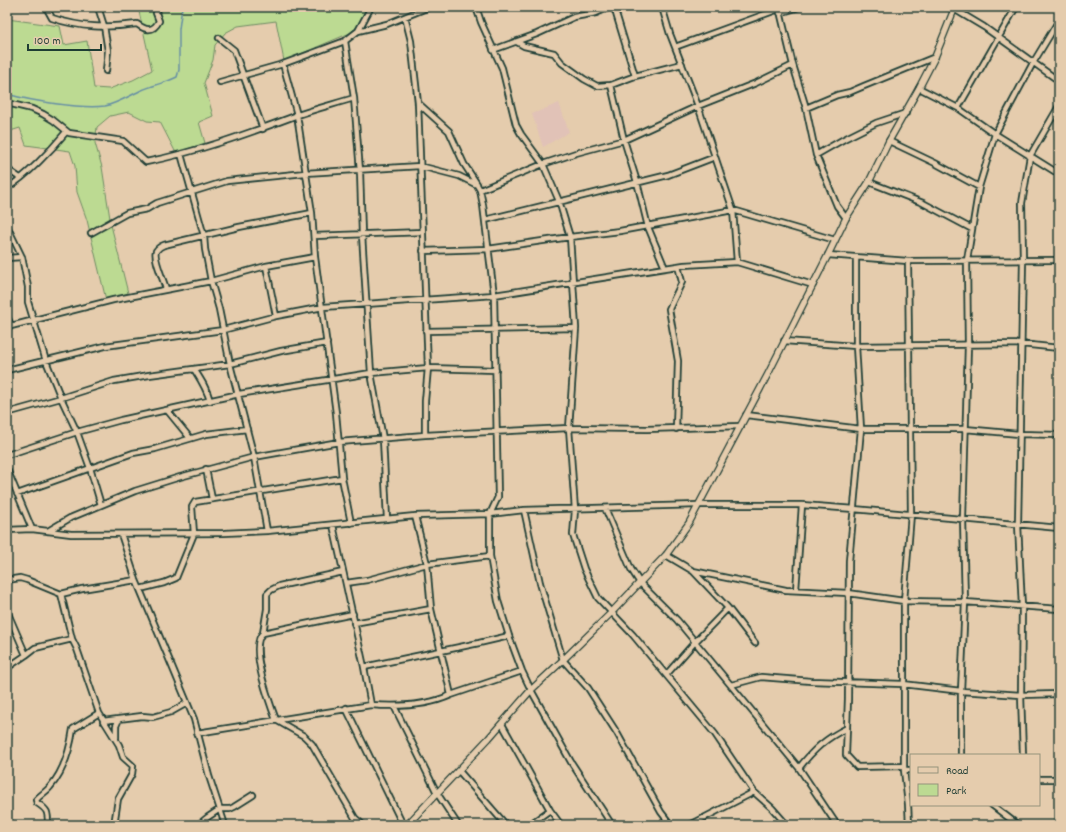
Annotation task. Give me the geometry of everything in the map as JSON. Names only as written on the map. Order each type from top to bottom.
[{"type":"street","points":[[46,7],[52,18],[71,24],[92,26],[137,24],[142,29],[151,29],[156,26],[159,21],[156,13],[159,7]]},
{"type":"street","points":[[98,7],[104,26],[108,58],[106,71]]},
{"type":"street","points":[[358,31],[371,7]]},
{"type":"street","points":[[220,82],[284,64],[345,41],[358,31],[380,26],[429,7]]},
{"type":"street","points":[[476,7],[506,80],[516,125],[520,134],[543,164],[559,201],[570,237],[576,328],[569,428],[575,510],[573,535],[584,569],[598,598],[633,635],[715,734],[754,792],[772,808],[787,825]]},
{"type":"street","points":[[493,50],[517,42],[574,17],[596,13],[610,7]]},
{"type":"street","points":[[614,7],[635,76]]},
{"type":"street","points":[[662,7],[675,47],[698,106],[733,210],[737,262]]},
{"type":"street","points":[[675,47],[779,10],[799,7]]},
{"type":"street","points":[[958,108],[1016,7]]},
{"type":"street","points":[[406,825],[414,822],[438,793],[502,724],[531,690],[640,583],[666,555],[689,523],[741,426],[828,255],[834,240],[869,182],[889,141],[919,88],[955,8],[1059,82]]},
{"type":"street","points":[[779,10],[806,108],[816,155],[837,206],[846,218]]},
{"type":"street","points":[[405,17],[411,41],[418,103],[428,368],[425,401],[425,434]]},
{"type":"street","points":[[961,754],[961,691],[965,602],[965,429],[968,345],[967,260],[979,187],[995,134],[1033,63],[1059,20]]},
{"type":"street","points":[[219,38],[234,50],[263,129]]},
{"type":"street","points":[[345,41],[354,98],[360,170],[362,235],[372,373],[383,439],[387,519]]},
{"type":"street","points":[[517,42],[524,46],[554,53],[562,63],[584,79],[598,86],[612,85],[635,76],[682,64]]},
{"type":"street","points":[[806,108],[837,95],[850,92],[934,57]]},
{"type":"street","points":[[284,64],[297,115],[312,213],[342,478],[351,523]]},
{"type":"street","points":[[480,190],[543,164],[624,140],[698,106],[756,83],[793,65]]},
{"type":"street","points":[[612,85],[624,140],[637,182],[648,227],[665,268]]},
{"type":"street","points":[[919,88],[958,108],[995,134],[1059,174]]},
{"type":"street","points":[[7,103],[32,109],[43,114],[53,120],[66,132],[76,135],[89,135],[123,140],[146,162],[181,154],[263,129],[297,115],[354,98]]},
{"type":"street","points":[[418,103],[450,131],[464,164],[480,190],[485,220],[494,295],[498,497],[490,514],[490,556],[498,600],[509,636],[531,690],[571,762],[612,825]]},
{"type":"street","points":[[1023,754],[1021,694],[1022,607],[1018,524],[1023,260],[1022,203],[1030,156],[1059,106]]},
{"type":"street","points":[[816,155],[844,138],[876,123],[906,113]]},
{"type":"street","points":[[7,188],[48,152],[66,132]]},
{"type":"street","points":[[889,141],[935,163],[979,187]]},
{"type":"street","points":[[181,154],[204,236],[210,281],[219,309],[230,364],[239,394],[254,457],[267,531]]},
{"type":"street","points":[[485,220],[668,175],[715,157]]},
{"type":"street","points":[[91,233],[127,213],[147,209],[157,203],[227,181],[305,173],[420,166],[459,176],[477,185]]},
{"type":"street","points":[[7,169],[20,178]]},
{"type":"street","points":[[869,182],[923,203],[972,229]]},
{"type":"street","points":[[423,251],[488,249],[648,227],[733,210],[834,240]]},
{"type":"street","points":[[166,289],[156,258],[158,248],[164,245],[239,227],[312,213]]},
{"type":"street","points":[[7,226],[22,257],[28,287],[28,302],[46,361],[90,468],[101,505]]},
{"type":"street","points":[[314,236],[423,232]]},
{"type":"street","points":[[828,255],[908,261],[1059,260]]},
{"type":"street","points":[[7,258],[22,257]]},
{"type":"street","points":[[7,317],[9,326],[113,300],[210,281],[266,266],[316,257]]},
{"type":"street","points":[[856,258],[856,346],[861,429],[849,561],[849,682],[846,755],[857,767],[904,768],[910,770]]},
{"type":"street","points":[[908,261],[911,514],[904,601],[903,684],[904,768],[909,825]]},
{"type":"street","points":[[7,370],[123,343],[165,339],[223,330],[276,316],[323,307],[494,295],[678,266],[737,262],[813,285]]},
{"type":"street","points":[[266,266],[276,316]]},
{"type":"street","points":[[676,429],[678,361],[669,309],[682,282],[678,266]]},
{"type":"street","points":[[426,331],[495,331],[576,328]]},
{"type":"street","points":[[784,341],[856,346],[1021,344],[1059,348]]},
{"type":"street","points":[[7,413],[61,398],[114,380],[230,364],[281,351],[327,343]]},
{"type":"street","points":[[7,455],[76,432],[239,394],[372,373],[428,368],[496,370]]},
{"type":"street","points":[[194,369],[205,386],[210,401]]},
{"type":"street","points":[[167,410],[190,438]]},
{"type":"street","points":[[746,415],[861,429],[965,429],[1019,434],[1059,435]]},
{"type":"street","points":[[48,531],[70,518],[101,505],[135,492],[206,469],[254,457],[339,442],[425,434],[569,428],[647,430],[741,426]]},
{"type":"street","points":[[18,494],[133,453],[155,449],[206,434],[247,429]]},
{"type":"street","points":[[7,469],[32,529]]},
{"type":"street","points":[[206,469],[212,499]]},
{"type":"street","points":[[140,590],[176,578],[194,534],[192,505],[197,501],[342,478]]},
{"type":"street","points":[[7,530],[32,529],[71,534],[194,534],[267,531],[415,516],[490,514],[524,510],[575,510],[698,505],[802,505],[964,518],[1059,528]]},
{"type":"street","points":[[796,590],[802,505]]},
{"type":"street","points":[[605,508],[631,569],[640,583],[677,620],[799,768],[837,825]]},
{"type":"street","points":[[524,510],[540,583],[563,660],[588,688],[609,720],[661,812],[671,825]]},
{"type":"street","points":[[415,516],[427,564],[431,609],[442,650],[451,695]]},
{"type":"street","points":[[333,525],[364,667],[370,705]]},
{"type":"street","points":[[121,534],[136,580],[194,719],[225,825]]},
{"type":"street","points":[[666,555],[693,571],[728,608],[755,643]]},
{"type":"street","points":[[346,583],[367,580],[427,564],[490,556]]},
{"type":"street","points":[[693,571],[786,590],[848,593],[904,601],[965,602],[1059,609]]},
{"type":"street","points":[[343,572],[279,586],[270,590],[267,594],[267,609],[263,633],[259,639],[260,671],[276,720],[304,736],[312,744],[355,818],[363,825]]},
{"type":"street","points":[[7,580],[20,578],[61,594],[136,580]]},
{"type":"street","points":[[61,594],[72,639],[77,648],[99,713],[120,745],[123,757],[131,764],[133,769],[132,774],[118,799],[114,825]]},
{"type":"street","points":[[666,674],[728,608]]},
{"type":"street","points":[[354,623],[431,609]]},
{"type":"street","points":[[7,611],[26,655]]},
{"type":"street","points":[[263,633],[352,614]]},
{"type":"street","points":[[364,667],[509,636]]},
{"type":"street","points":[[7,668],[35,648],[72,639]]},
{"type":"street","points":[[197,733],[346,708],[370,705],[394,706],[440,700],[522,671]]},
{"type":"street","points":[[731,685],[761,677],[903,684],[961,691],[1059,694]]},
{"type":"street","points":[[103,721],[142,716],[150,718],[160,716],[187,703]]},
{"type":"street","points":[[394,706],[438,793],[458,825]]},
{"type":"street","points":[[346,708],[403,825]]},
{"type":"street","points":[[48,825],[48,813],[37,803],[36,800],[50,787],[58,776],[68,755],[73,729],[99,713]]},
{"type":"street","points":[[117,740],[115,731],[119,719]]},
{"type":"street","points":[[502,724],[550,810],[561,825]]},
{"type":"street","points":[[799,768],[812,751],[833,735],[847,728]]},
{"type":"street","points":[[459,771],[506,825]]},
{"type":"street","points":[[1040,779],[1059,779]]},
{"type":"street","points":[[690,825],[754,792]]},
{"type":"street","points":[[198,825],[208,816],[220,809],[230,809],[253,795]]},
{"type":"street","points":[[993,806],[1018,825]]},
{"type":"street","points":[[529,825],[550,810]]},
{"type":"street","points":[[136,825],[146,825]]},
{"type":"shaded area","points":[[559,103],[569,132],[543,147],[532,114]]},
{"type":"green space","points":[[138,7],[370,7],[364,20],[350,33],[284,61],[276,21],[238,26],[225,33],[215,45],[213,60],[204,83],[213,116],[199,122],[205,143],[176,153],[160,122],[147,121],[129,112],[110,116],[97,127],[95,143],[102,167],[111,225],[128,293],[106,300],[87,220],[77,192],[75,166],[70,151],[26,145],[20,128],[7,132],[7,19],[60,26],[64,45],[87,41],[94,88],[109,89],[133,80],[152,70]]},
{"type":"waterway","points":[[7,94],[56,104],[95,107],[109,105],[142,90],[177,77],[179,70],[179,29],[182,7]]}]
